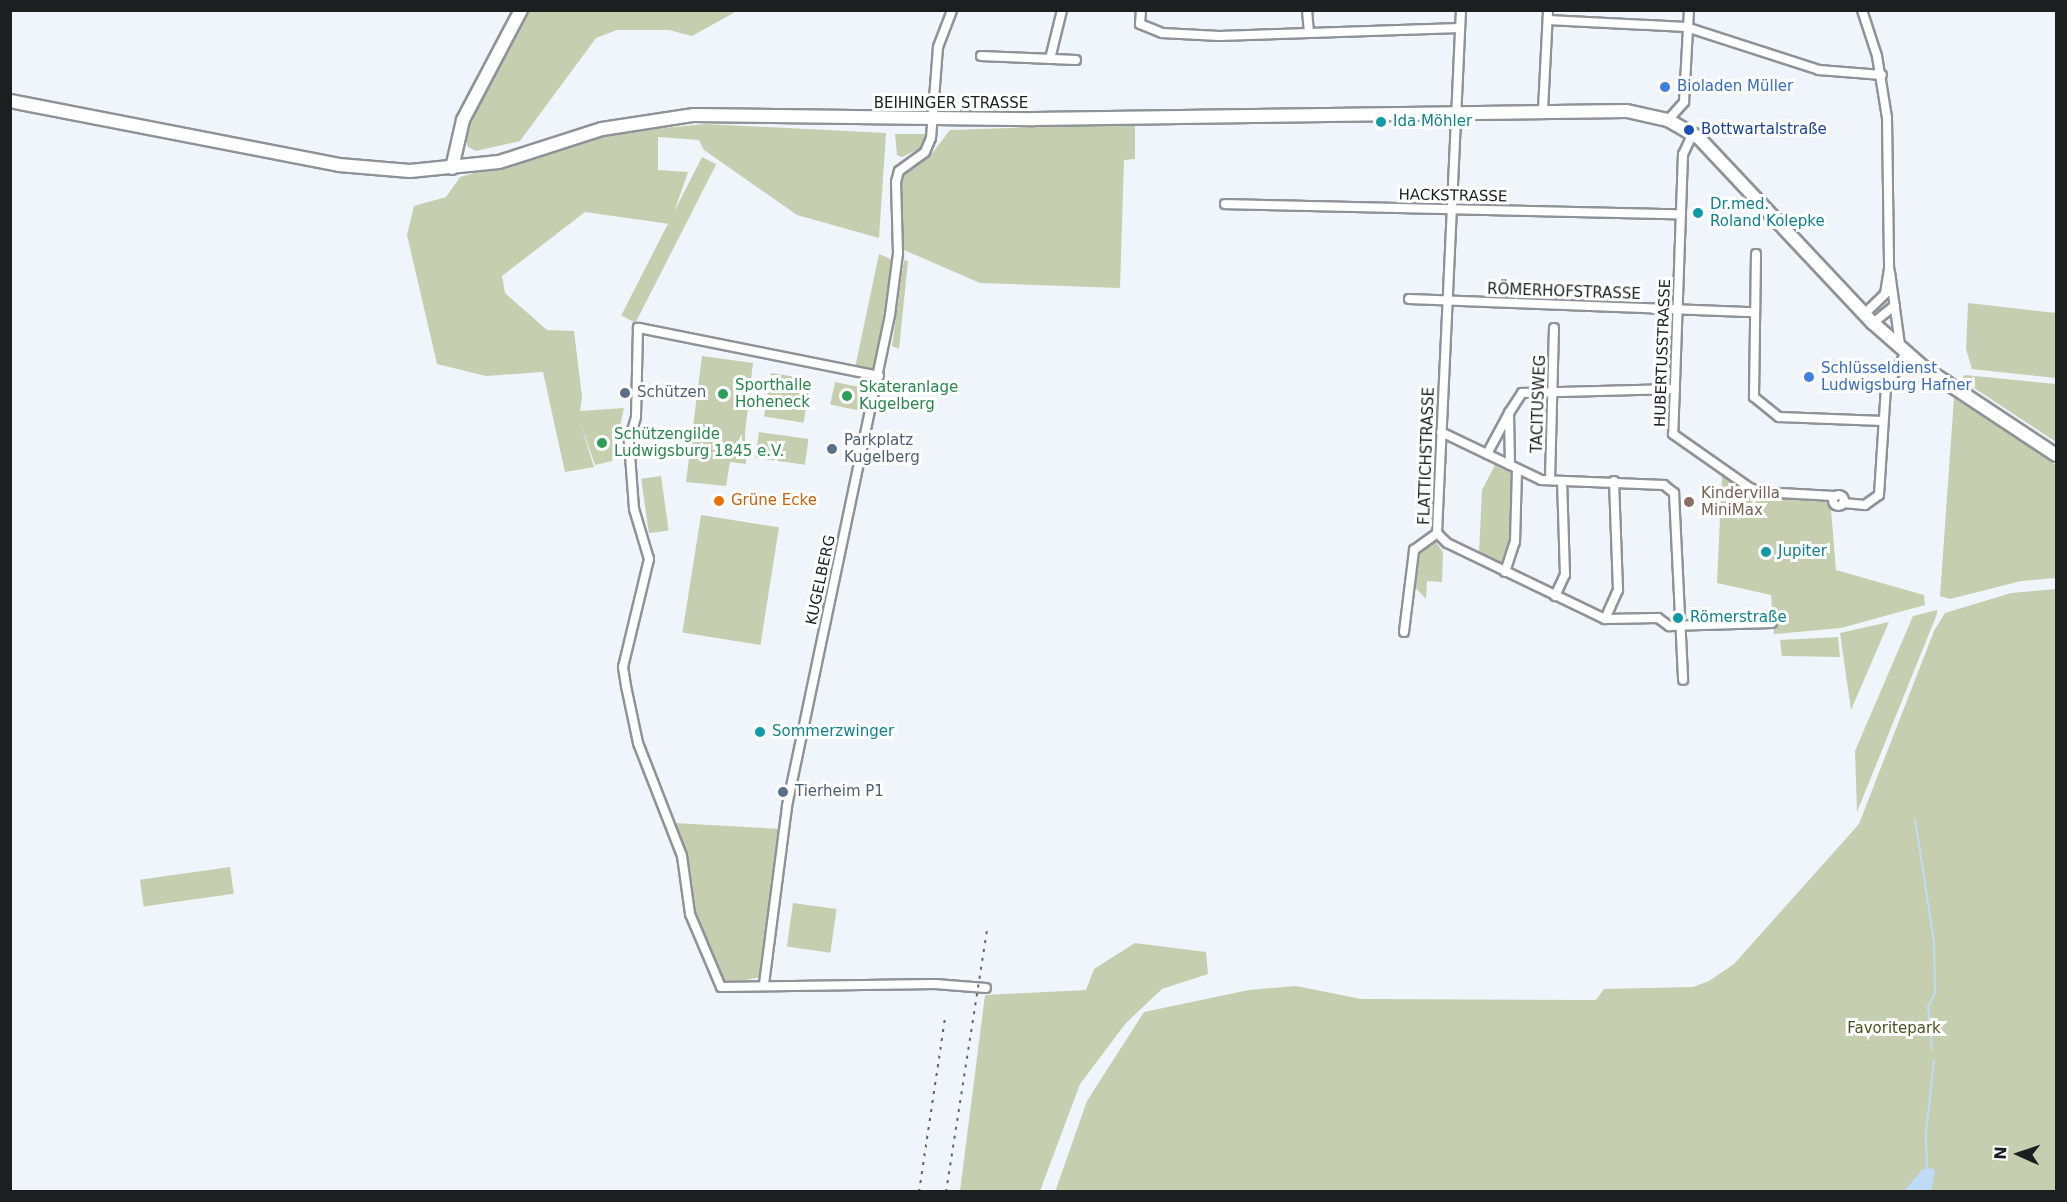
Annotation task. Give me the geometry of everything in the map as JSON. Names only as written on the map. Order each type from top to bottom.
[{"type":"main road","points":[[452,168],[464,120],[521,10]]},
{"type":"main road","name":"BEIHINGER STRASSE","points":[[12,101],[360,169],[452,168],[498,162],[602,129],[652,118],[694,115],[933,119],[1456,113]]},
{"type":"main road","points":[[1456,113],[1543,110],[1627,111],[1668,120],[1693,133],[1716,152],[1869,319],[1904,350],[2056,455]]},
{"type":"street","points":[[933,119],[938,47],[951,10]]},
{"type":"street","points":[[1050,59],[1062,10]]},
{"type":"street","points":[[1141,10],[1140,24],[1162,33],[1219,36],[1460,28]]},
{"type":"street","points":[[1307,10],[1309,32]]},
{"type":"street","name":"FLATTICHSTRASSE","points":[[1461,10],[1437,533],[1447,543],[1605,619],[1658,618],[1666,626],[1773,623]]},
{"type":"street","points":[[1668,120],[1684,102],[1686,27],[1689,10]]},
{"type":"street","points":[[1756,254],[1752,389],[1758,402],[1779,417],[1883,421],[1890,377],[1904,350],[1889,269],[1887,118],[1882,75],[1862,10]]},
{"type":"street","points":[[1543,110],[1548,15],[1686,27],[1819,70],[1882,75]]},
{"type":"street","points":[[981,56],[1076,60]]},
{"type":"street","name":"KUGELBERG","points":[[764,984],[788,806],[879,376],[898,253],[896,182],[905,164],[929,146],[933,119]]},
{"type":"street","name":"HUBERTUSSTRASSE","points":[[1693,133],[1683,154],[1673,434],[1750,488],[1762,492],[1834,496],[1834,504],[1865,505],[1879,495],[1883,421]]},
{"type":"street","name":"HACKSTRASSE","points":[[1225,204],[1681,214]]},
{"type":"street","points":[[1869,319],[1885,294],[1889,269]]},
{"type":"street","name":"RÖMERHOFSTRASSE","points":[[1409,299],[1754,312]]},
{"type":"street","points":[[1869,319],[1895,305]]},
{"type":"street","points":[[879,376],[638,328],[636,417],[629,442],[634,509],[649,559],[623,667],[638,744],[682,856],[690,914],[722,987],[764,984],[935,984],[986,988]]},
{"type":"street","name":"TACITUSWEG","points":[[1550,480],[1554,328]]},
{"type":"street","points":[[1487,454],[1522,393],[1675,389]]},
{"type":"street","points":[[1505,572],[1515,542],[1509,414]]},
{"type":"street","points":[[1441,432],[1513,467],[1550,480],[1562,482],[1614,481],[1664,485],[1674,493],[1683,680]]},
{"type":"street","points":[[1605,619],[1618,590],[1614,481]]},
{"type":"street","points":[[1555,596],[1565,575],[1562,482]]},
{"type":"street","points":[[1404,632],[1414,549],[1437,533]]},
{"type":"green space","points":[[529,11],[737,11],[692,36],[669,30],[617,30],[596,38],[520,141],[476,151],[468,147],[465,138],[468,121]]},
{"type":"green space","points":[[705,124],[886,133],[879,238],[797,215],[704,150],[699,140],[658,137],[658,170],[688,172],[670,224],[585,212],[502,276],[505,293],[547,330],[574,331],[582,397],[580,411],[624,408],[612,461],[595,465],[581,425],[594,467],[565,472],[543,372],[486,376],[437,364],[407,235],[414,206],[446,197],[460,177],[622,132]]},
{"type":"green space","points":[[1135,124],[1135,159],[1124,160],[1120,288],[980,283],[904,250],[901,184],[907,170],[930,156],[950,130]]},
{"type":"green space","points":[[895,134],[926,134],[923,147],[902,157],[897,155]]},
{"type":"green space","points":[[702,157],[716,164],[635,323],[621,316]]},
{"type":"green space","points":[[879,254],[893,260],[874,369],[855,368]]},
{"type":"green space","points":[[904,260],[908,261],[899,349],[892,346]]},
{"type":"green space","points":[[1968,303],[2056,313],[2056,378],[1972,369],[1966,349]]},
{"type":"green space","name":"Sporthalle Hoheneck","points":[[702,356],[753,363],[745,433],[746,464],[730,462],[726,486],[686,482]]},
{"type":"green space","points":[[771,373],[811,379],[804,423],[764,416]]},
{"type":"green space","points":[[1964,375],[2056,384],[2056,442],[1962,380]]},
{"type":"green space","name":"Skateranlage Kugelberg","points":[[835,382],[863,388],[859,411],[830,404]]},
{"type":"green space","points":[[1954,398],[2056,465],[2056,578],[2021,581],[1950,599],[1940,596]]},
{"type":"green space","points":[[759,432],[809,439],[805,465],[755,458]]},
{"type":"green space","points":[[1495,465],[1514,474],[1513,542],[1504,566],[1479,554],[1482,490]]},
{"type":"green space","points":[[1722,475],[1752,495],[1766,499],[1830,497],[1836,570],[1924,595],[1925,605],[1841,628],[1774,634],[1771,595],[1717,583]]},
{"type":"green space","points":[[661,476],[669,530],[649,533],[641,479]]},
{"type":"green space","points":[[701,515],[779,527],[760,645],[682,633]]},
{"type":"green space","points":[[1434,539],[1443,552],[1442,582],[1427,581],[1426,599],[1412,584],[1419,549]]},
{"type":"green space","name":"Favoritepark","points":[[2056,589],[2056,1191],[1055,1192],[1087,1101],[1144,1012],[1249,990],[1296,986],[1361,999],[1596,1000],[1604,989],[1693,987],[1709,981],[1734,964],[1859,824],[1934,631],[1945,613],[2011,593]]},
{"type":"green space","points":[[1937,610],[1857,812],[1855,751],[1913,616]]},
{"type":"green space","points":[[1889,622],[1851,710],[1840,633]]},
{"type":"green space","points":[[1838,637],[1840,657],[1782,656],[1780,640]]},
{"type":"green space","points":[[674,823],[780,829],[761,977],[725,984],[692,902],[690,868]]},
{"type":"green space","points":[[230,867],[234,894],[144,906],[140,880]]},
{"type":"green space","points":[[793,903],[837,909],[830,953],[787,947]]},
{"type":"green space","points":[[1135,943],[1206,952],[1208,974],[1162,989],[1126,1023],[1080,1084],[1040,1191],[960,1191],[985,995],[1086,990],[1094,969]]},
{"type":"water","points":[[1932,1168],[1935,1171],[1931,1191],[1904,1191],[1923,1169]]},
{"type":"waterway","points":[[1915,819],[1934,942],[1935,993],[1928,1007],[1932,1049]]},
{"type":"waterway","points":[[1927,1169],[1926,1133],[1934,1060]]},
{"type":"railway","points":[[946,1192],[987,930]]},
{"type":"railway","points":[[919,1192],[945,1018]]},
{"type":"place","name":"Bioladen Müller","points":[[1665,87]]},
{"type":"place","name":"Ida Möhler","points":[[1381,122]]},
{"type":"place","name":"Bottwartalstraße","points":[[1689,130]]},
{"type":"place","name":"Dr.med. Roland Kolepke","points":[[1698,213]]},
{"type":"place","name":"Schlüsseldienst Ludwigsburg Hafner","points":[[1809,377]]},
{"type":"place","name":"Schützen","points":[[625,393]]},
{"type":"place","name":"Sporthalle Hoheneck","points":[[723,394]]},
{"type":"place","name":"Skateranlage Kugelberg","points":[[847,396]]},
{"type":"place","name":"Schützengilde Ludwigsburg 1845 e.V.","points":[[602,443]]},
{"type":"place","name":"Parkplatz Kugelberg","points":[[832,449]]},
{"type":"place","name":"Grüne Ecke","points":[[719,501]]},
{"type":"place","name":"Kindervilla MiniMax","points":[[1689,502]]},
{"type":"place","name":"Jupiter","points":[[1766,552]]},
{"type":"place","name":"Römerstraße","points":[[1678,618]]},
{"type":"place","name":"Sommerzwinger","points":[[760,732]]},
{"type":"place","name":"Tierheim P1","points":[[783,792]]}]
